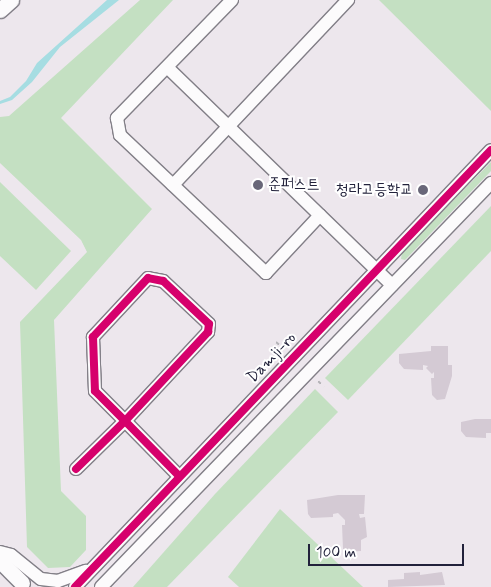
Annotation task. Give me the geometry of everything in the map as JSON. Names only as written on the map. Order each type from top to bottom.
[{"type":"main road","points":[[0,10],[11,0]]},
{"type":"main road","points":[[0,560],[25,585]]},
{"type":"street","points":[[232,0],[168,68],[117,118],[120,135],[266,273],[320,215]]},
{"type":"street","points":[[173,185],[348,0]]},
{"type":"street","points":[[168,68],[392,285]]},
{"type":"street","name":"Damji-ro","points":[[75,587],[104,554],[491,150]]},
{"type":"street","points":[[100,587],[491,183]]},
{"type":"street","points":[[76,469],[125,421],[208,332],[208,324],[163,281],[148,278],[93,337],[95,391],[125,421],[180,476]]},
{"type":"street","points":[[0,552],[11,555],[41,579],[50,581],[73,578],[104,554]]},
{"type":"street","points":[[104,554],[92,582],[99,583],[118,570]]},
{"type":"street","points":[[108,587],[118,570]]},
{"type":"path","points":[[276,342],[283,348]]},
{"type":"path","points":[[318,381],[324,387]]},
{"type":"green space","points":[[140,0],[173,0],[61,118],[152,209],[54,320],[61,491],[86,516],[86,550],[70,567],[48,568],[27,547],[20,322],[87,252],[81,240],[0,163],[0,117],[9,116]]},
{"type":"green space","points":[[379,0],[491,0],[491,111]]},
{"type":"green space","points":[[491,162],[491,171],[405,260],[401,259],[402,253]]},
{"type":"green space","points":[[0,182],[71,251],[36,290],[0,256]]},
{"type":"green space","points":[[491,206],[491,251],[348,400],[325,378]]},
{"type":"green space","points":[[315,389],[338,412],[167,587],[133,587],[215,494]]},
{"type":"green space","points":[[280,509],[363,587],[239,587],[228,577]]},
{"type":"water","points":[[107,0],[119,0],[60,47],[32,82],[12,100],[0,104],[0,101],[10,97],[26,81],[37,63]]},
{"type":"building","points":[[431,346],[448,346],[448,365],[452,365],[452,376],[445,399],[437,400],[432,395],[431,378],[434,378],[434,372],[432,374],[426,368],[428,366],[423,365],[423,370],[404,369],[399,363],[399,354],[431,351]]},
{"type":"building","points":[[475,419],[491,419],[491,433],[486,433],[486,438],[466,437],[461,431],[461,422]]},
{"type":"building","points":[[338,495],[365,495],[364,514],[359,514],[360,518],[365,517],[367,537],[361,540],[361,551],[347,552],[347,549],[343,549],[342,525],[345,525],[345,520],[338,513],[333,514],[333,517],[311,518],[308,514],[307,500]]},
{"type":"building","points":[[420,572],[420,575],[442,572],[445,585],[388,587],[388,580],[404,579],[404,573]]},
{"type":"cycle path","points":[[75,587],[491,150]]},
{"type":"cycle path","points":[[76,469],[125,421],[208,332],[209,324],[163,281],[148,278],[93,337],[95,391],[125,421],[179,476]]},
{"type":"place","name":"준퍼스트","points":[[258,185]]},
{"type":"place","name":"청라고등학교","points":[[423,190]]}]
